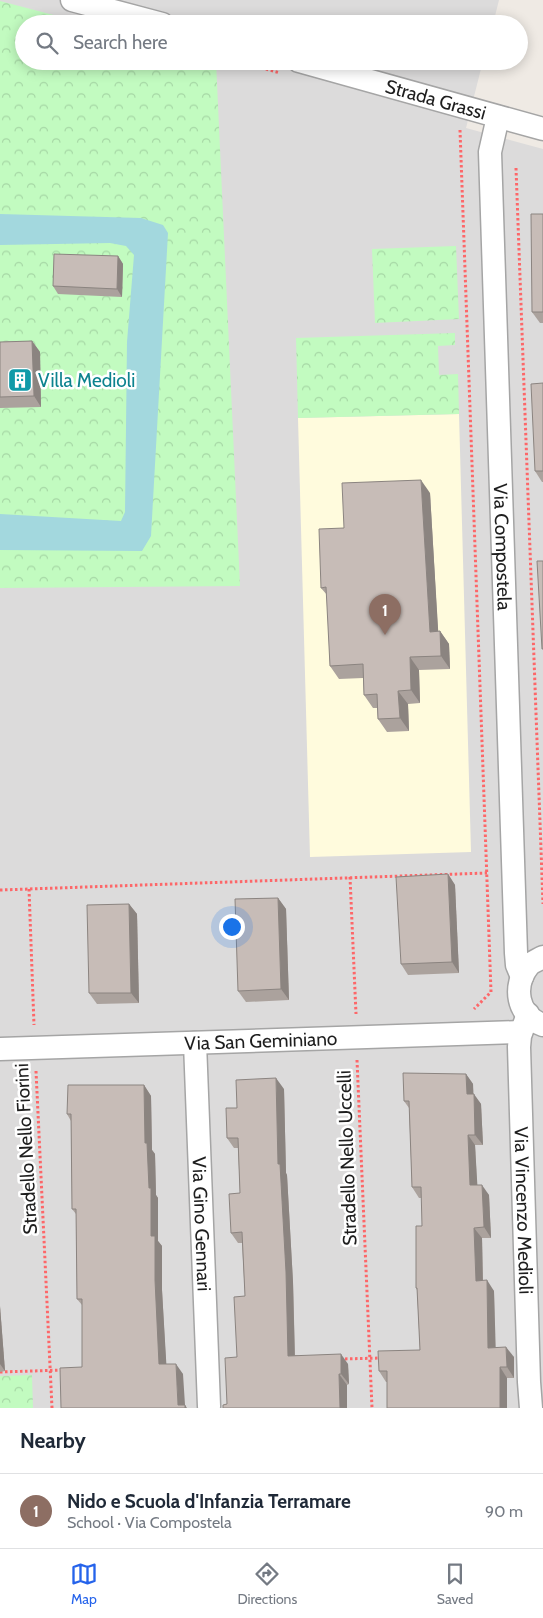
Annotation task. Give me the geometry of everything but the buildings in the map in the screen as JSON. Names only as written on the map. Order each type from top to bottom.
[{"type":"street","points":[[72,0],[128,15]]},
{"type":"street","name":"Strada Grassi","points":[[300,70],[543,129]]},
{"type":"street","name":"Via Compostela","points":[[498,117],[490,152],[516,953],[517,965],[522,977],[518,993],[522,1009],[531,1024]]},
{"type":"street","points":[[522,977],[530,964],[543,957]]},
{"type":"street","name":"Via San Geminiano","points":[[0,1049],[357,1038],[531,1024]]},
{"type":"street","name":"Via Vincenzo Medioli","points":[[531,1024],[519,1047],[531,1408]]},
{"type":"street","name":"Via Gino Gennari","points":[[195,1043],[209,1406]]},
{"type":"path","points":[[460,127],[491,992],[474,1009]]},
{"type":"path","points":[[516,162],[543,904]]},
{"type":"path","points":[[0,890],[487,873]]},
{"type":"path","name":"Stradello Nello Uccelli","points":[[350,877],[372,1408]]},
{"type":"path","name":"Stradello Nello Fiorini","points":[[28,889],[52,1408]]},
{"type":"path","points":[[346,1014],[366,1013]]},
{"type":"path","points":[[25,1025],[44,1025]]},
{"type":"path","points":[[331,1360],[389,1358]]},
{"type":"path","points":[[0,1372],[70,1370]]},
{"type":"shaded area","points":[[0,0],[499,0],[495,15],[15,15],[15,70],[481,70],[466,128],[543,149],[543,1408],[0,1408]]},
{"type":"shaded area","points":[[459,414],[471,852],[310,857],[298,418]]},
{"type":"green space","points":[[0,1],[54,15],[15,15],[15,70],[216,70],[240,586],[0,588]]},
{"type":"green space","points":[[456,246],[459,319],[375,323],[372,249]]},
{"type":"green space","points":[[455,333],[455,345],[438,346],[439,375],[458,374],[459,414],[298,418],[296,338]]},
{"type":"green space","points":[[32,1375],[33,1408],[0,1408],[0,1376]]},
{"type":"water","points":[[0,214],[141,218],[163,225],[168,233],[151,536],[142,551],[0,550],[0,514],[121,521],[125,512],[127,342],[134,255],[126,246],[110,243],[0,245]]},
{"type":"place","name":"Villa Medioli","points":[[20,380]]},
{"type":"place","name":"Nido e Scuola d'Infanzia Terramare","points":[[385,635]]}]
